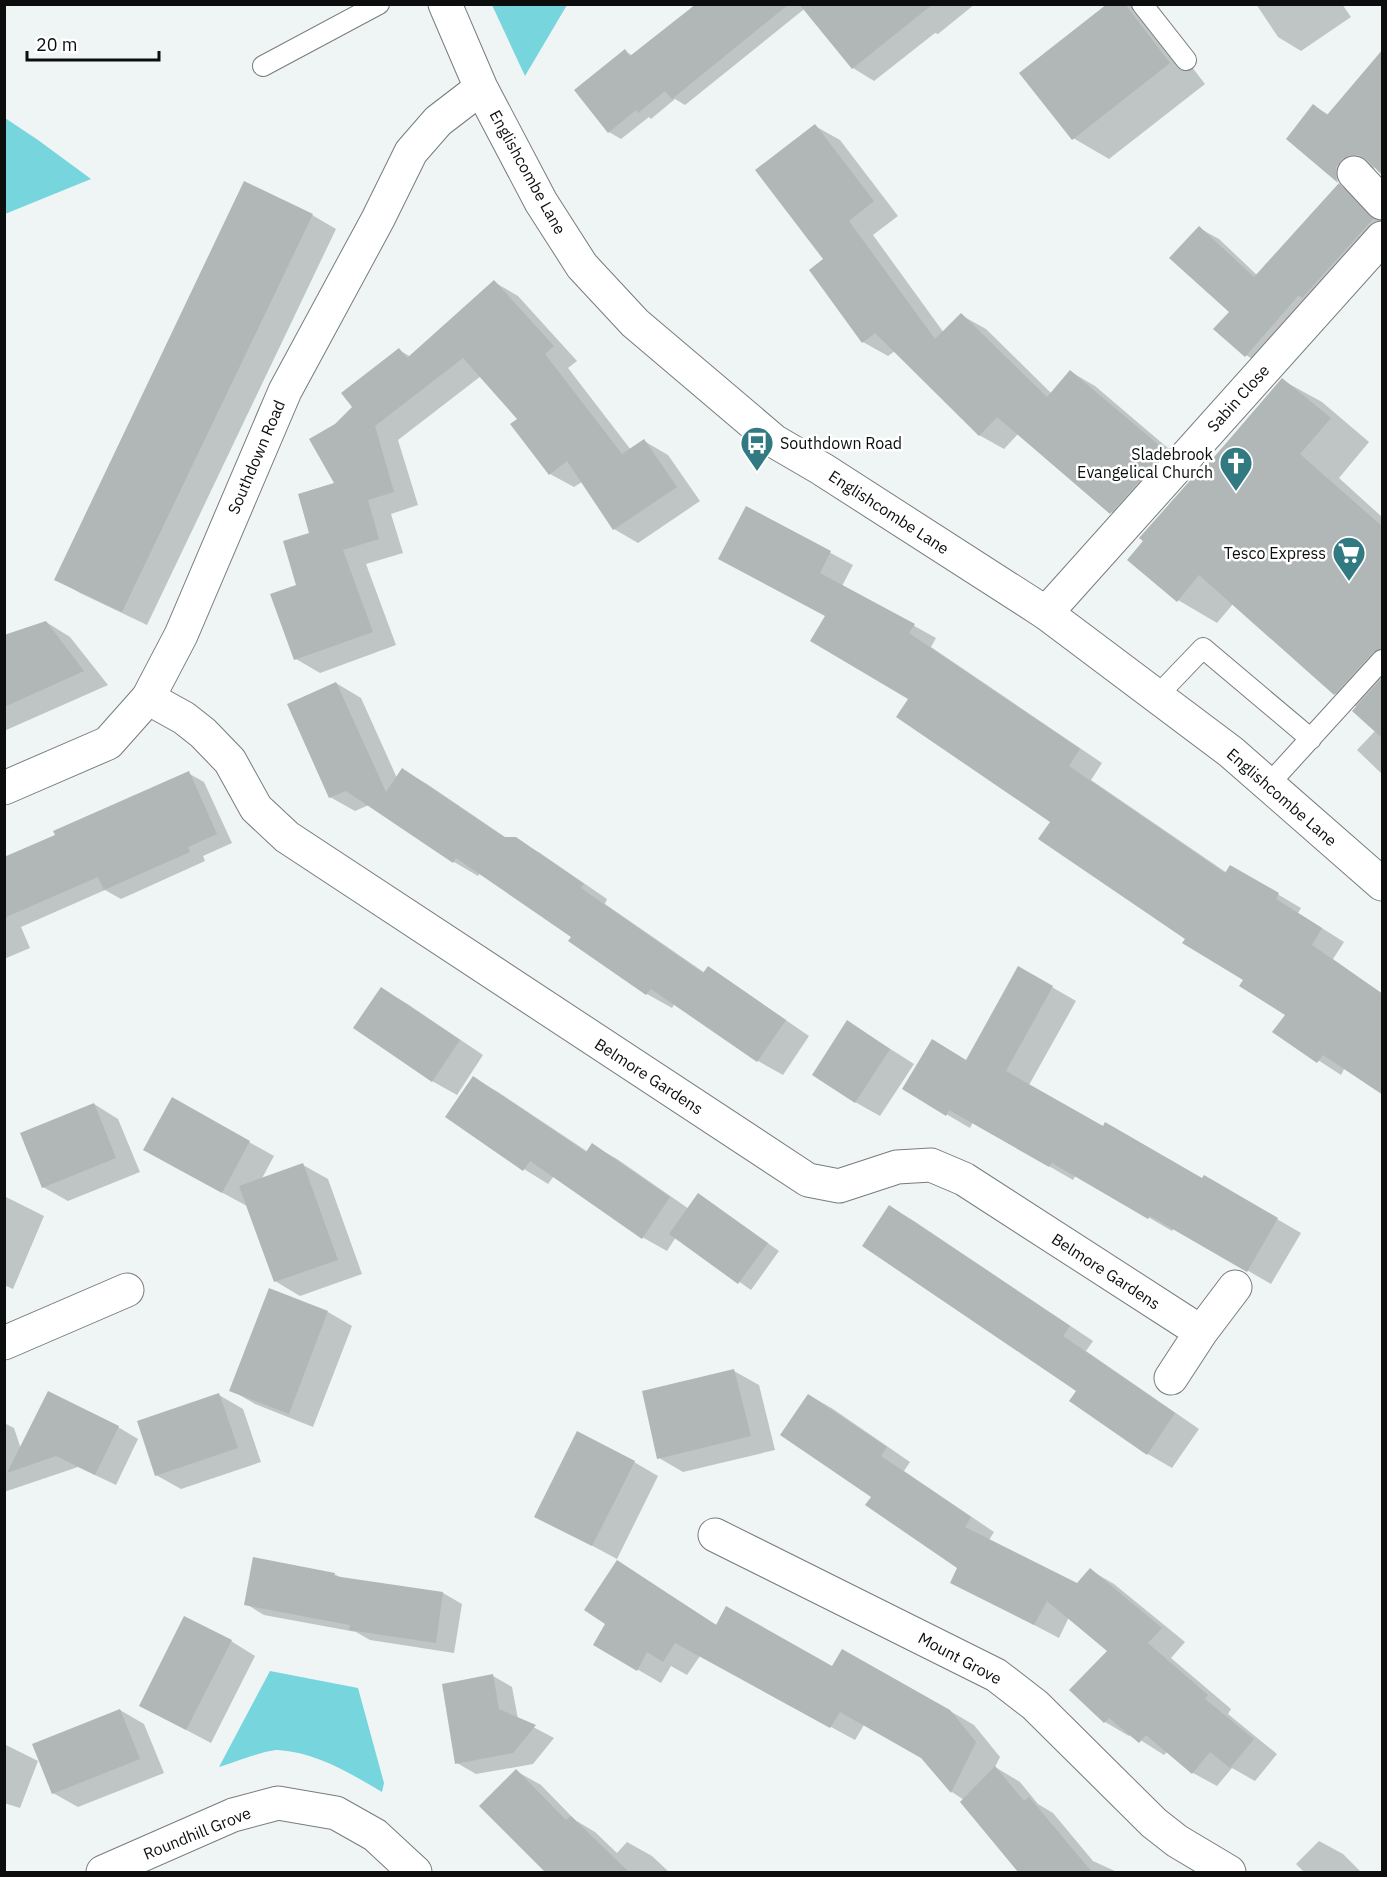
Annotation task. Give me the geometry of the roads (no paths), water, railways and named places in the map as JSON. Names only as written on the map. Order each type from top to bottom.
[{"type":"street","name":"Englishcombe Lane","points":[[445,4],[481,88],[541,202],[582,266],[635,324],[774,441],[822,469],[1046,613],[1157,696],[1231,752],[1383,884]]},
{"type":"street","name":"Southdown Road","points":[[4,788],[108,742],[148,698],[181,635],[285,391],[378,219],[411,152],[438,121],[481,88]]},
{"type":"street","points":[[1354,173],[1383,203]]},
{"type":"street","name":"Sabin Close","points":[[1046,613],[1383,238]]},
{"type":"street","name":"Belmore Gardens","points":[[148,698],[184,718],[203,733],[230,761],[256,807],[287,837],[808,1180],[839,1186],[897,1167],[931,1165],[964,1179],[1201,1332]]},
{"type":"street","points":[[1171,1378],[1201,1332],[1235,1287]]},
{"type":"street","points":[[4,1343],[127,1290]]},
{"type":"street","name":"Mount Grove","points":[[715,1535],[996,1675],[1035,1705],[1154,1823],[1177,1841],[1229,1872]]},
{"type":"street","name":"Roundhill Grove","points":[[118,1869],[233,1815],[278,1803],[336,1813],[375,1835],[415,1872]]},
{"type":"lane","points":[[263,66],[379,4]]},
{"type":"lane","points":[[1142,4],[1186,60]]},
{"type":"lane","points":[[1157,696],[1203,648],[1311,738]]},
{"type":"lane","points":[[1269,784],[1383,660]]},
{"type":"place","name":"Southdown Road","points":[[757,472]]},
{"type":"place","name":"Sladebrook Evangelical Church","points":[[1236,492]]},
{"type":"place","name":"Tesco Express","points":[[1349,582]]}]
